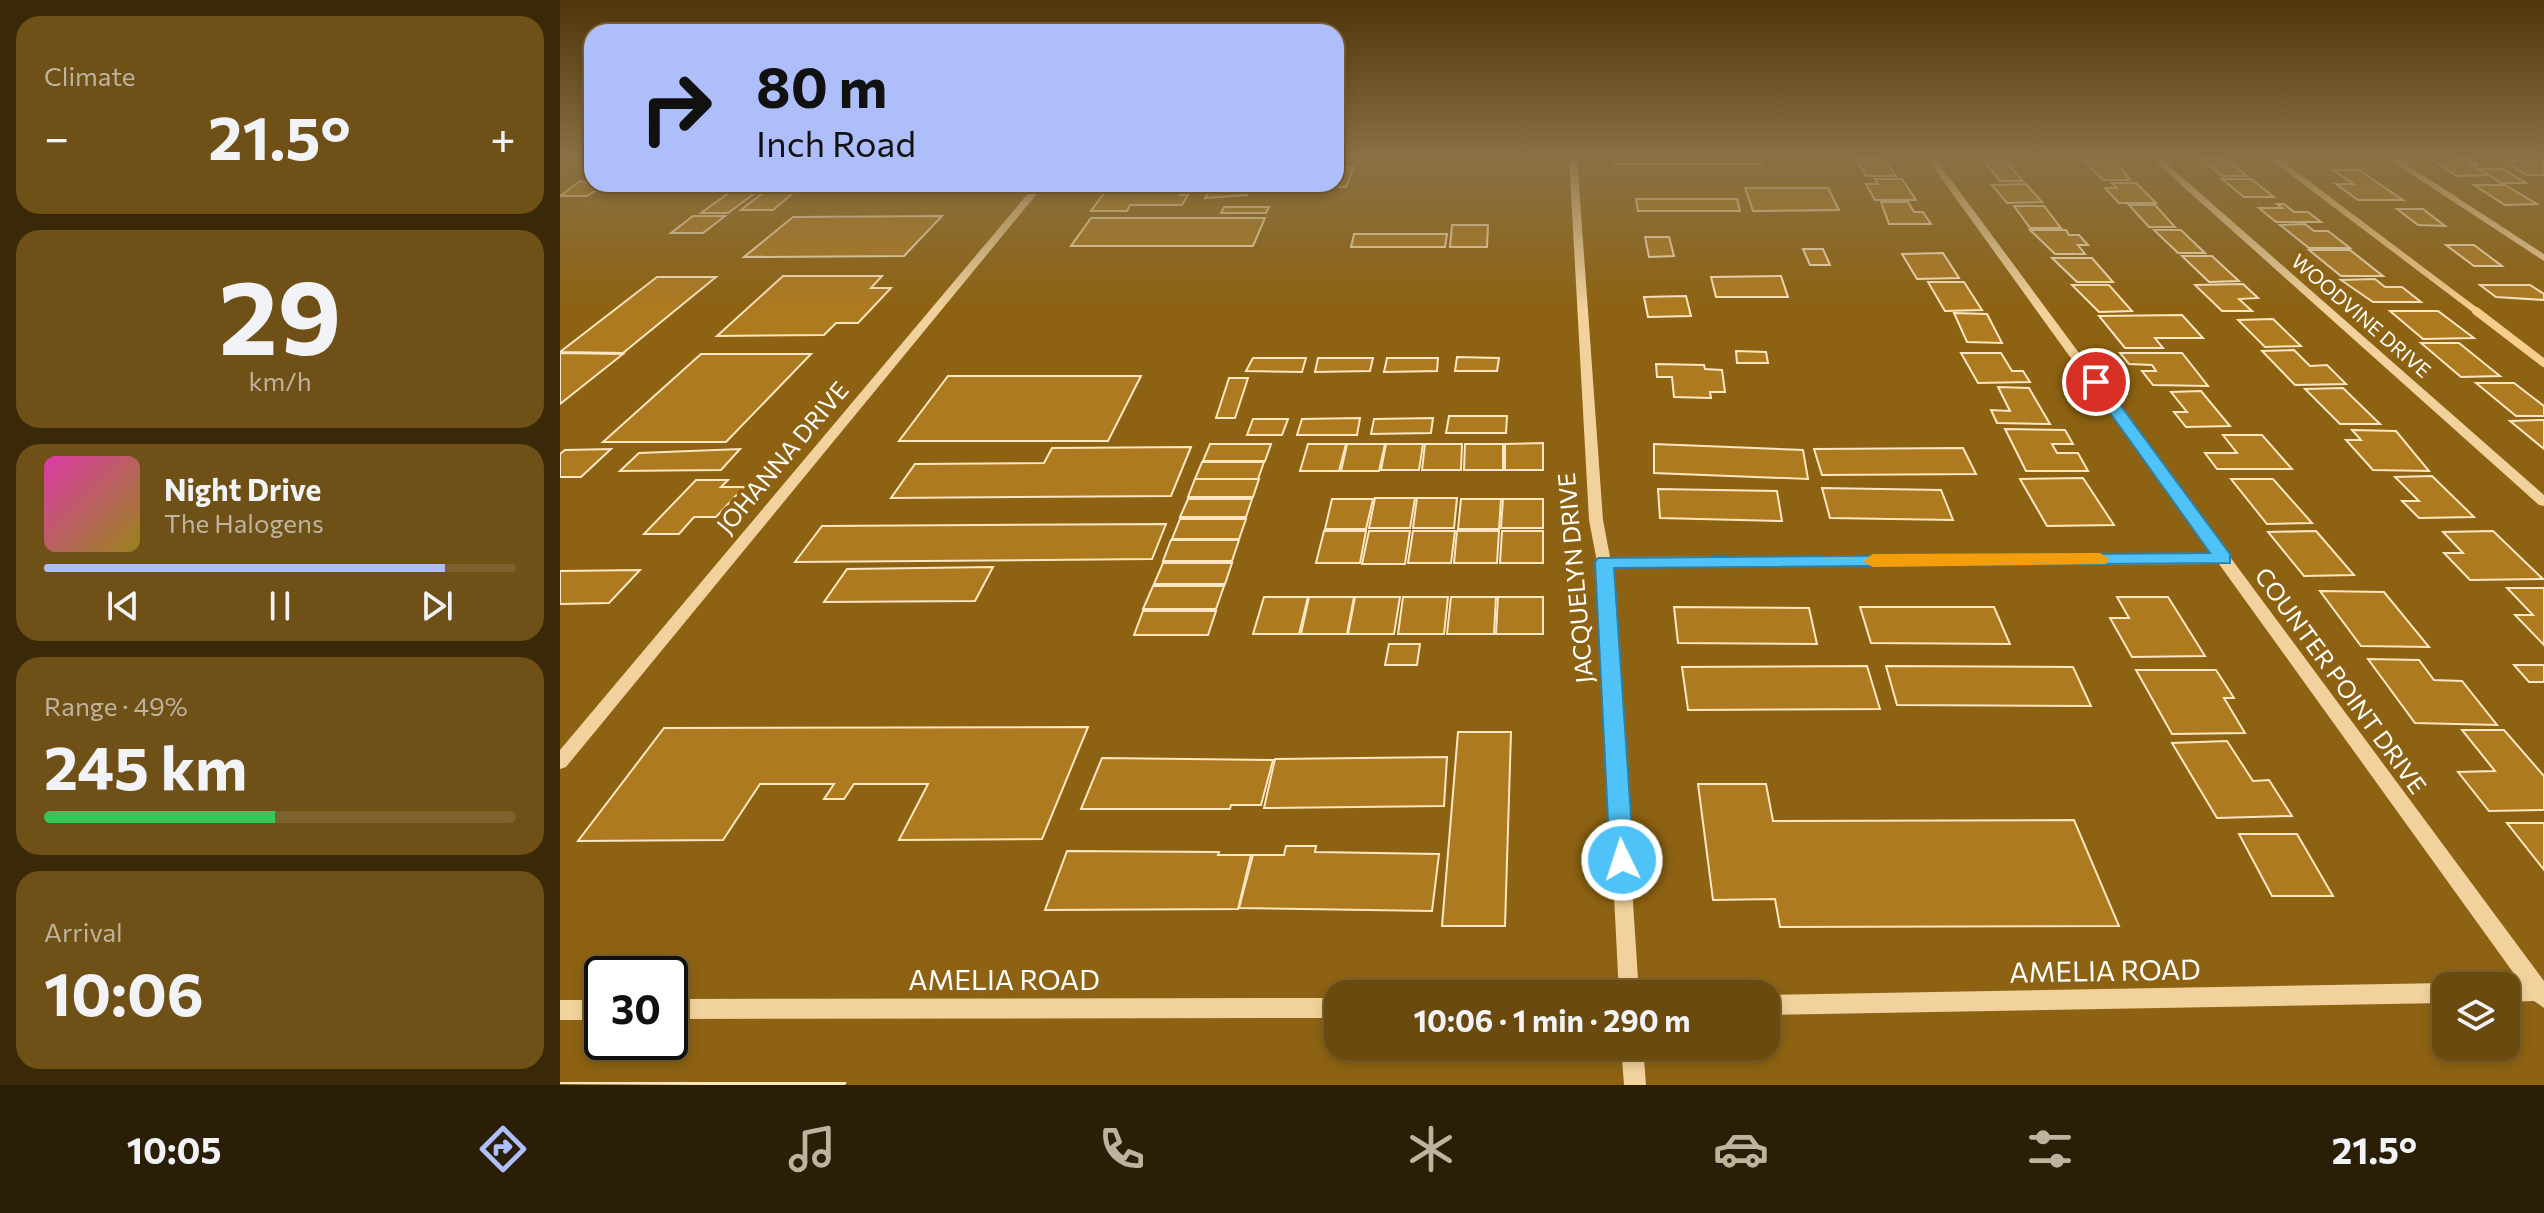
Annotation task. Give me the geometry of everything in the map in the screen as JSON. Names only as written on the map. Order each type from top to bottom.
[{"type":"street","name":"JOHANNA DRIVE","points":[[560,762],[1021,208]]},
{"type":"street","name":"JACQUELYN DRIVE","points":[[1576,208],[1595,508],[1604,562],[1628,980]]},
{"type":"street","name":"COUNTER POINT DRIVE","points":[[1967,208],[2542,994]]},
{"type":"street","name":"WOODVINE DRIVE","points":[[2211,208],[2544,502]]},
{"type":"street","points":[[2467,208],[2544,258]]},
{"type":"street","points":[[1604,562],[2224,559]]},
{"type":"street","name":"AMELIA ROAD","points":[[1780,1005],[2432,993]]},
{"type":"street","points":[[2520,993],[2542,994]]},
{"type":"street","name":"AMELIA ROAD","points":[[688,1009],[1324,1008]]},
{"type":"street","points":[[560,1010],[584,1010]]},
{"type":"street","points":[[1633,1060],[1635,1085]]},
{"type":"building","points":[[708,208],[735,208],[728,213],[701,213]]},
{"type":"building","points":[[744,208],[776,208],[773,210],[741,210]]},
{"type":"building","points":[[1093,208],[1129,208],[1127,211],[1091,211]]},
{"type":"building","points":[[1224,208],[1269,208],[1266,213],[1221,213]]},
{"type":"building","points":[[1637,208],[1739,208],[1740,211],[1638,211]]},
{"type":"building","points":[[1752,208],[1839,210],[1753,211]]},
{"type":"building","points":[[1883,208],[1911,208],[1914,212],[1923,212],[1931,224],[1889,224]]},
{"type":"building","points":[[2015,208],[2045,208],[2061,228],[2030,228]]},
{"type":"building","points":[[2131,208],[2157,208],[2175,227],[2149,227]]},
{"type":"building","points":[[2259,208],[2308,212],[2321,222],[2276,222]]},
{"type":"building","points":[[2397,209],[2423,209],[2445,226],[2418,225]]},
{"type":"building","points":[[693,216],[725,216],[703,233],[671,233]]},
{"type":"building","points":[[942,216],[904,256],[744,257],[793,217]]},
{"type":"building","points":[[1091,218],[1265,218],[1253,246],[1071,246]]},
{"type":"building","points":[[2305,224],[2314,231],[2328,231],[2350,248],[2309,248],[2280,225]]},
{"type":"building","points":[[1452,225],[1488,225],[1487,247],[1450,247]]},
{"type":"building","points":[[2030,230],[2066,230],[2069,235],[2079,235],[2088,245],[2078,245],[2085,254],[2055,254]]},
{"type":"building","points":[[2154,230],[2181,230],[2205,253],[2178,253]]},
{"type":"building","points":[[1354,234],[1447,234],[1445,247],[1351,247]]},
{"type":"building","points":[[1645,237],[1669,237],[1674,256],[1649,257]]},
{"type":"building","points":[[2446,245],[2474,245],[2502,266],[2474,266]]},
{"type":"building","points":[[1803,249],[1823,249],[1830,265],[1810,265]]},
{"type":"building","points":[[2309,250],[2350,250],[2383,276],[2341,276]]},
{"type":"building","points":[[1943,253],[1959,278],[1917,279],[1902,254]]},
{"type":"building","points":[[2182,256],[2212,256],[2239,281],[2209,282]]},
{"type":"building","points":[[2052,258],[2092,258],[2113,282],[2077,282]]},
{"type":"building","points":[[783,276],[882,276],[871,288],[891,288],[858,323],[836,323],[824,335],[717,336]]},
{"type":"building","points":[[1781,276],[1788,297],[1716,297],[1711,277]]},
{"type":"building","points":[[657,277],[716,277],[623,353],[560,352]]},
{"type":"building","points":[[2375,279],[2385,287],[2402,287],[2421,302],[2373,302],[2341,280]]},
{"type":"building","points":[[1928,282],[1964,282],[1982,310],[1945,311]]},
{"type":"building","points":[[2243,284],[2258,298],[2239,299],[2252,311],[2222,311],[2195,285]]},
{"type":"building","points":[[2072,285],[2109,285],[2132,311],[2099,312]]},
{"type":"building","points":[[2480,285],[2530,285],[2544,294],[2544,300],[2496,297]]},
{"type":"building","points":[[1686,296],[1691,316],[1648,317],[1644,297]]},
{"type":"building","points":[[2390,311],[2438,311],[2474,338],[2423,339]]},
{"type":"building","points":[[1954,313],[1987,314],[2002,343],[1967,342]]},
{"type":"building","points":[[2182,315],[2203,338],[2155,338],[2163,348],[2125,348],[2099,316]]},
{"type":"building","points":[[2273,319],[2301,346],[2265,347],[2238,320]]},
{"type":"building","points":[[2421,343],[2459,343],[2500,376],[2461,377]]},
{"type":"building","points":[[2294,350],[2310,366],[2327,365],[2346,384],[2295,385],[2262,351]]},
{"type":"building","points":[[1736,351],[1766,352],[1768,363],[1737,363]]},
{"type":"building","points":[[560,353],[623,354],[560,404]]},
{"type":"building","points":[[1961,353],[2001,353],[2012,371],[2023,371],[2030,382],[1978,383]]},
{"type":"building","points":[[2120,353],[2182,353],[2208,386],[2153,385],[2142,371],[2156,371],[2152,365],[2129,364]]},
{"type":"building","points":[[701,354],[811,354],[726,442],[603,442]]},
{"type":"building","points":[[1457,357],[1499,358],[1497,371],[1455,371]]},
{"type":"building","points":[[1253,358],[1306,358],[1302,372],[1246,371]]},
{"type":"building","points":[[1318,358],[1373,358],[1370,371],[1315,372]]},
{"type":"building","points":[[1387,358],[1438,358],[1437,371],[1384,372]]},
{"type":"building","points":[[1656,364],[1704,365],[1705,369],[1722,370],[1725,392],[1710,392],[1711,398],[1674,397],[1672,377],[1657,377]]},
{"type":"building","points":[[948,376],[1141,376],[1108,441],[899,441]]},
{"type":"building","points":[[1229,378],[1248,378],[1235,418],[1216,418]]},
{"type":"building","points":[[2476,383],[2514,383],[2544,406],[2544,416],[2516,416]]},
{"type":"building","points":[[1998,387],[2029,388],[2050,424],[1997,423],[1991,410],[2010,411]]},
{"type":"building","points":[[2343,388],[2380,424],[2340,424],[2305,389]]},
{"type":"building","points":[[2201,391],[2230,426],[2186,427],[2174,412],[2187,412],[2171,392]]},
{"type":"building","points":[[1449,416],[1507,416],[1506,433],[1446,433]]},
{"type":"building","points":[[1360,418],[1357,435],[1297,435],[1302,419]]},
{"type":"building","points":[[1433,418],[1431,433],[1371,434],[1374,419]]},
{"type":"building","points":[[1253,419],[1288,419],[1282,435],[1247,435]]},
{"type":"building","points":[[2544,420],[2544,449],[2510,421]]},
{"type":"building","points":[[2005,429],[2065,430],[2073,444],[2052,444],[2057,453],[2078,453],[2088,471],[2026,471]]},
{"type":"building","points":[[2352,430],[2396,431],[2429,471],[2373,470],[2346,440],[2361,440]]},
{"type":"building","points":[[2223,435],[2262,435],[2292,469],[2217,469],[2205,453],[2237,453]]},
{"type":"building","points":[[1543,443],[1543,470],[1505,470],[1505,444]]},
{"type":"building","points":[[1210,444],[1271,444],[1265,461],[1203,461]]},
{"type":"building","points":[[1308,444],[1346,444],[1339,471],[1300,471]]},
{"type":"building","points":[[1347,444],[1385,444],[1379,471],[1341,471]]},
{"type":"building","points":[[1386,444],[1423,444],[1419,470],[1381,470]]},
{"type":"building","points":[[1425,444],[1462,444],[1461,470],[1422,470]]},
{"type":"building","points":[[1465,444],[1503,444],[1503,470],[1464,470]]},
{"type":"building","points":[[1654,444],[1803,450],[1808,479],[1654,473]]},
{"type":"building","points":[[1191,447],[1171,496],[891,498],[915,464],[1044,463],[1052,448]]},
{"type":"building","points":[[1963,448],[1976,474],[1822,475],[1814,449]]},
{"type":"building","points":[[611,449],[581,477],[560,477],[560,454],[565,450]]},
{"type":"building","points":[[740,449],[721,470],[620,471],[639,453]]},
{"type":"building","points":[[1202,462],[1264,462],[1258,479],[1195,479]]},
{"type":"building","points":[[2432,476],[2474,517],[2419,518],[2402,501],[2419,501],[2395,477]]},
{"type":"building","points":[[2083,478],[2114,525],[2047,526],[2020,479]]},
{"type":"building","points":[[1195,479],[1259,479],[1253,497],[1188,497]]},
{"type":"building","points":[[2231,479],[2273,479],[2312,523],[2267,524]]},
{"type":"building","points":[[696,480],[728,480],[721,487],[744,487],[716,517],[694,517],[679,534],[644,534]]},
{"type":"building","points":[[1822,488],[1941,490],[1953,520],[1830,518]]},
{"type":"building","points":[[1658,489],[1777,491],[1782,521],[1660,518]]},
{"type":"building","points":[[1375,498],[1415,498],[1410,528],[1369,528]]},
{"type":"building","points":[[1417,498],[1457,498],[1454,528],[1413,528]]},
{"type":"building","points":[[1188,499],[1252,499],[1246,517],[1180,517]]},
{"type":"building","points":[[1332,499],[1373,499],[1366,529],[1325,529]]},
{"type":"building","points":[[1461,499],[1501,499],[1499,529],[1458,529]]},
{"type":"building","points":[[1503,499],[1543,499],[1543,528],[1501,528]]},
{"type":"building","points":[[1180,519],[1246,519],[1239,539],[1172,539]]},
{"type":"building","points":[[1166,524],[1152,559],[795,562],[822,526]]},
{"type":"building","points":[[1324,531],[1366,531],[1360,563],[1316,563]]},
{"type":"building","points":[[1369,531],[1410,531],[1405,564],[1362,564]]},
{"type":"building","points":[[1413,531],[1455,531],[1451,563],[1408,563]]},
{"type":"building","points":[[1457,531],[1499,531],[1497,563],[1454,563]]},
{"type":"building","points":[[1502,531],[1543,531],[1543,563],[1500,563]]},
{"type":"building","points":[[2316,531],[2354,575],[2304,576],[2268,532]]},
{"type":"building","points":[[2493,531],[2543,579],[2470,580],[2444,553],[2463,553],[2443,532]]},
{"type":"building","points":[[1171,540],[1239,540],[1232,561],[1163,561]]},
{"type":"building","points":[[1163,563],[1232,563],[1225,584],[1154,584]]},
{"type":"building","points":[[993,567],[975,601],[824,602],[847,569]]},
{"type":"building","points":[[640,570],[609,603],[560,604],[560,571]]},
{"type":"building","points":[[1153,586],[1224,586],[1216,609],[1143,609]]},
{"type":"building","points":[[2507,588],[2544,588],[2544,645],[2515,615],[2533,615]]},
{"type":"building","points":[[2320,591],[2384,592],[2429,647],[2361,646]]},
{"type":"building","points":[[1264,597],[1308,597],[1299,634],[1253,634]]},
{"type":"building","points":[[1309,597],[1354,597],[1347,634],[1301,634]]},
{"type":"building","points":[[1355,597],[1400,597],[1394,634],[1348,634]]},
{"type":"building","points":[[1403,597],[1448,597],[1444,634],[1398,634]]},
{"type":"building","points":[[1451,597],[1496,597],[1494,634],[1447,634]]},
{"type":"building","points":[[1498,597],[1543,597],[1543,634],[1496,634]]},
{"type":"building","points":[[2117,597],[2168,597],[2205,656],[2132,657],[2110,618],[2129,618]]},
{"type":"building","points":[[1674,607],[1809,608],[1817,644],[1678,643]]},
{"type":"building","points":[[1860,607],[1994,607],[2010,644],[1871,643]]},
{"type":"building","points":[[1143,611],[1216,611],[1208,635],[1134,635]]},
{"type":"building","points":[[1389,644],[1420,644],[1417,665],[1385,665]]},
{"type":"building","points":[[2368,659],[2419,660],[2434,680],[2462,681],[2497,725],[2415,723]]},
{"type":"building","points":[[2514,665],[2544,665],[2544,682],[2529,682]]},
{"type":"building","points":[[1867,666],[1880,709],[1688,710],[1682,667]]},
{"type":"building","points":[[1886,666],[2073,667],[2091,706],[1897,705]]},
{"type":"building","points":[[2136,670],[2216,670],[2234,698],[2224,698],[2245,733],[2172,734]]},
{"type":"building","points":[[1088,727],[1042,839],[899,840],[928,784],[854,784],[844,799],[824,799],[834,784],[760,784],[723,840],[578,841],[664,728]]},
{"type":"building","points":[[2462,730],[2504,730],[2544,776],[2544,810],[2489,811],[2458,772],[2495,771]]},
{"type":"building","points":[[1458,732],[1511,732],[1505,926],[1442,926]]},
{"type":"building","points":[[2227,741],[2253,781],[2269,780],[2292,816],[2217,818],[2172,743]]},
{"type":"building","points":[[1447,757],[1444,806],[1264,808],[1275,759]]},
{"type":"building","points":[[1102,758],[1273,760],[1261,805],[1231,805],[1230,809],[1081,809]]},
{"type":"building","points":[[1698,784],[1766,784],[1773,821],[2074,820],[2119,926],[1780,927],[1775,899],[1713,900]]},
{"type":"building","points":[[2507,823],[2544,823],[2544,870]]},
{"type":"building","points":[[2239,834],[2297,834],[2333,896],[2272,896]]},
{"type":"building","points":[[1286,846],[1316,846],[1315,852],[1439,854],[1432,911],[1239,908],[1253,855],[1284,855]]},
{"type":"building","points":[[1067,851],[1251,855],[1238,909],[1045,910]]},
{"type":"building","points":[[560,1083],[845,1083],[844,1085]]},
{"type":"waterway","points":[[2339,208],[2479,313]]},
{"type":"waterway","points":[[2476,311],[2544,363]]},
{"type":"slow traffic","points":[[1873,561],[2100,559]]},
{"type":"route","points":[[1622,860],[1604,562],[2224,559],[2096,382]]}]
